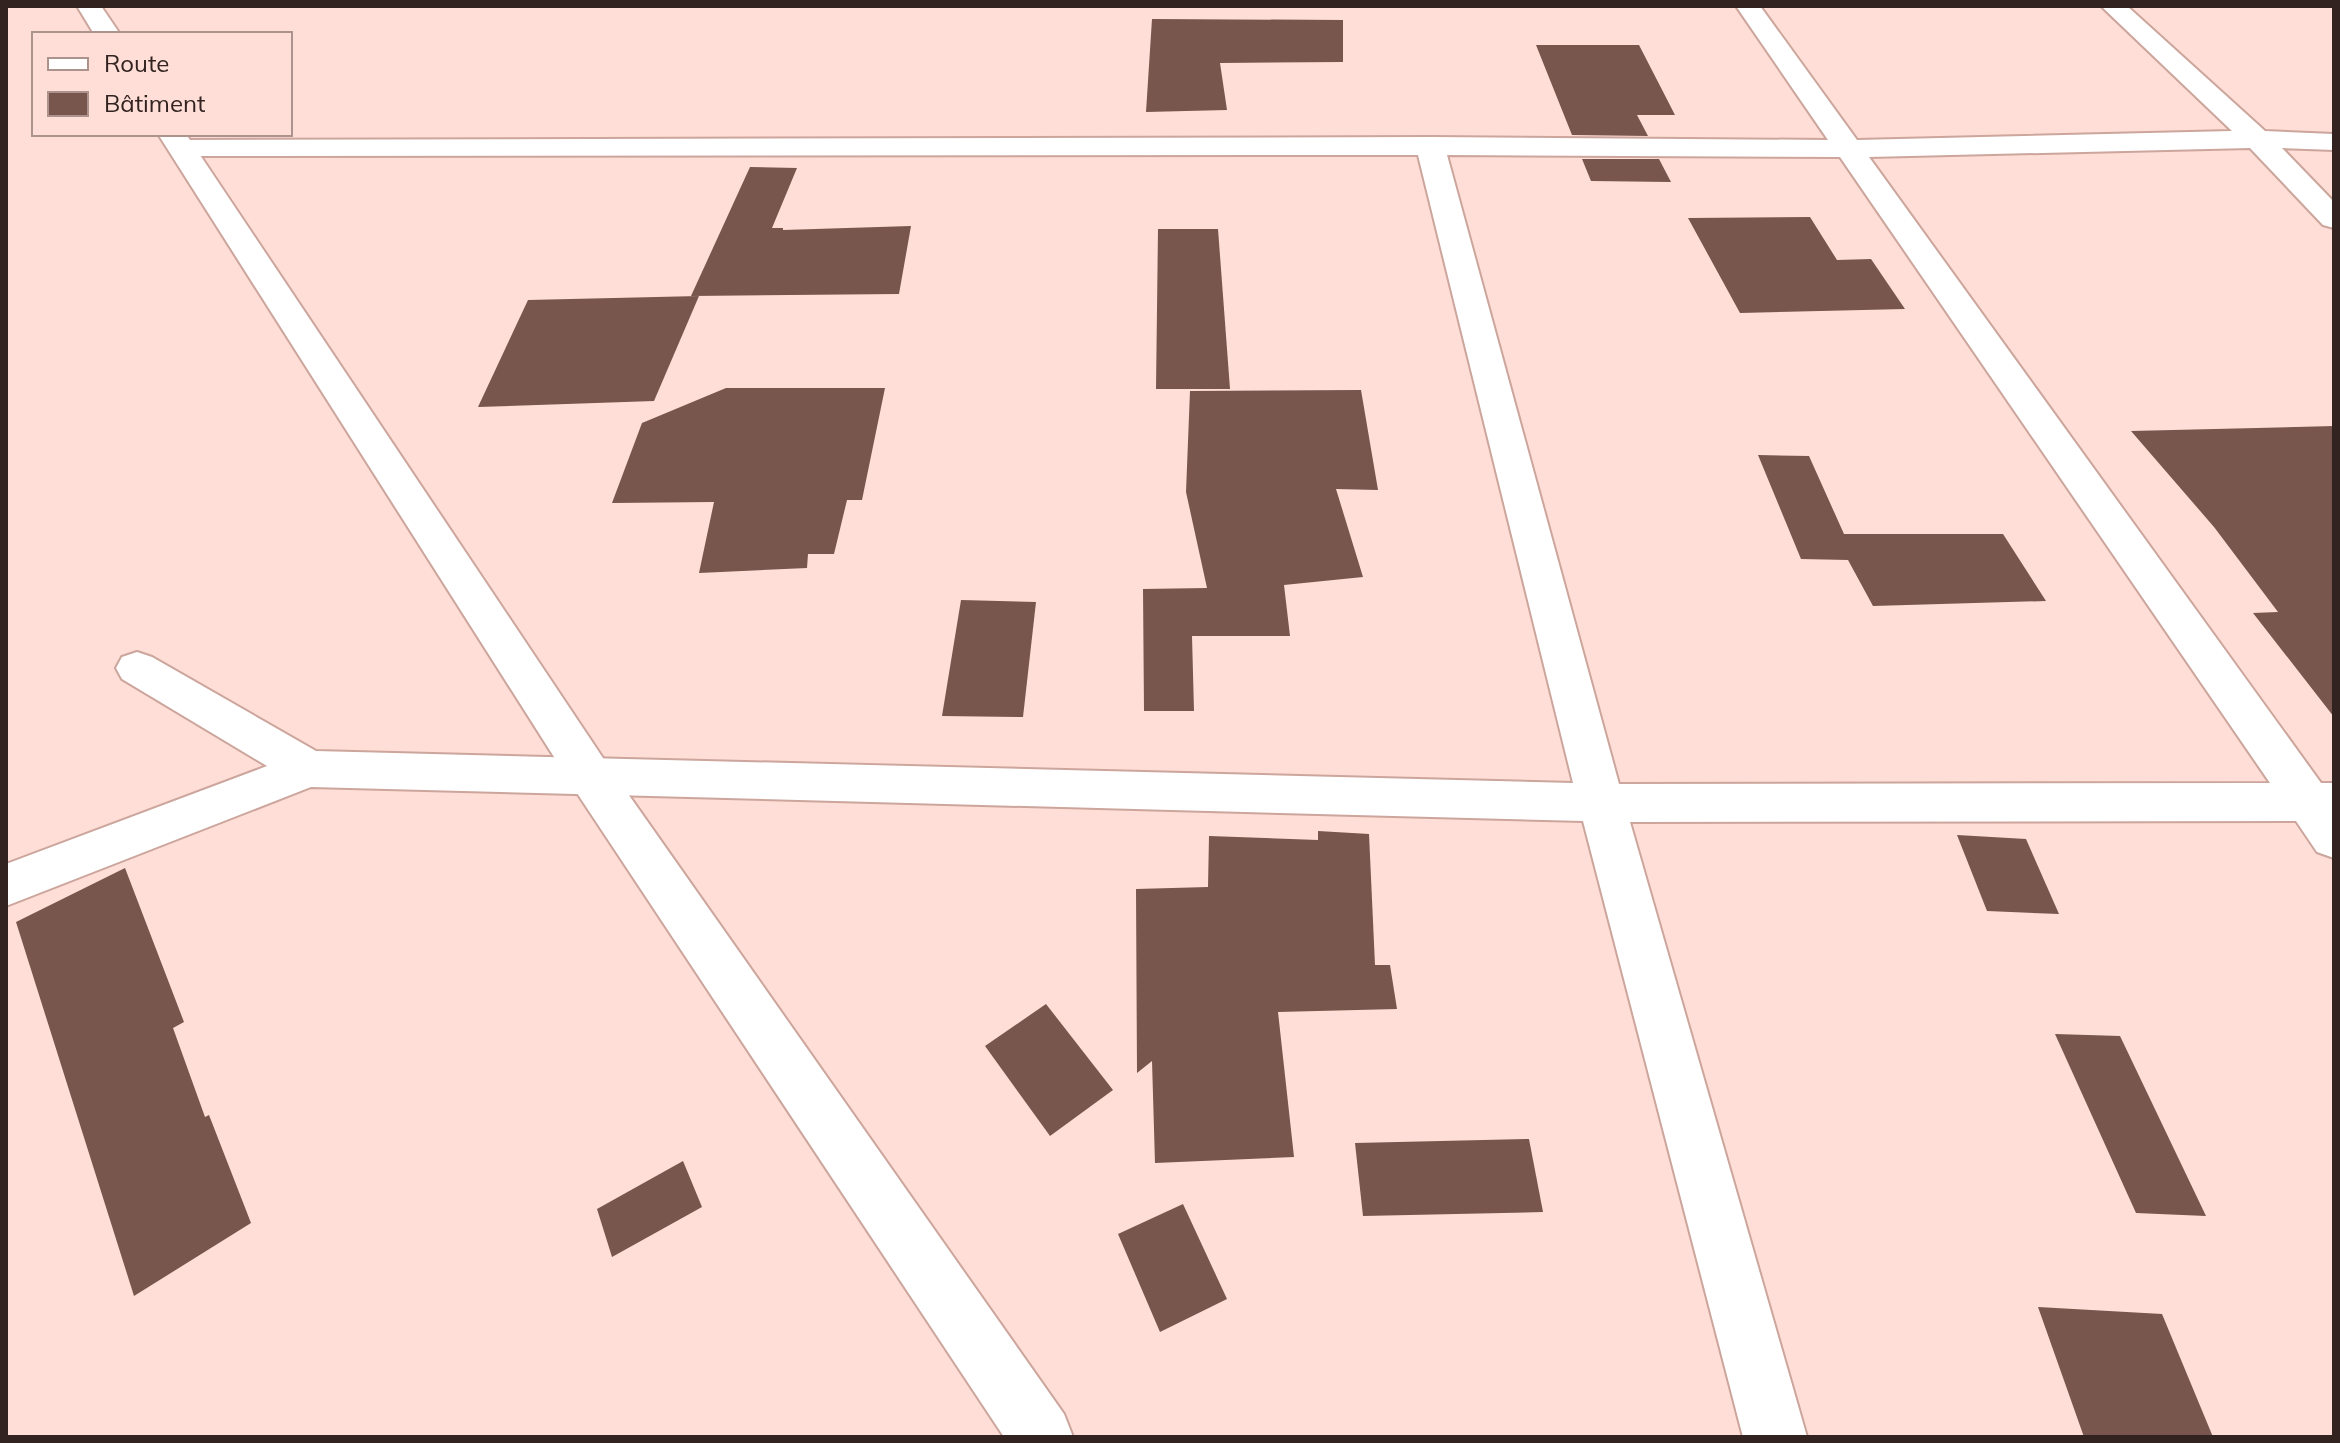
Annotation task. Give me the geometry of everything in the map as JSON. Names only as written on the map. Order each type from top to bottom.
[{"type":"street","points":[[89,6],[106,32]]},
{"type":"street","points":[[1748,6],[2326,815]]},
{"type":"street","points":[[2113,6],[2256,138],[2334,219]]},
{"type":"street","points":[[177,141],[1851,149],[2256,138],[2334,142]]},
{"type":"street","points":[[177,141],[591,777],[1041,1437]]},
{"type":"street","points":[[1430,145],[1601,803],[1775,1437]]},
{"type":"street","points":[[137,668],[309,769]]},
{"type":"street","points":[[6,885],[309,769],[1601,803],[2326,815]]},
{"type":"building","points":[[1152,19],[1343,20],[1343,62],[1220,63],[1227,110],[1146,112]]},
{"type":"building","points":[[1536,45],[1639,45],[1675,115],[1637,115],[1648,136],[1572,135]]},
{"type":"building","points":[[1582,159],[1659,159],[1671,182],[1591,181]]},
{"type":"building","points":[[750,167],[797,168],[772,228],[911,226],[899,294],[691,296]]},
{"type":"building","points":[[1810,217],[1837,260],[1871,259],[1905,309],[1740,313],[1688,218]]},
{"type":"building","points":[[1158,229],[1218,229],[1230,389],[1156,389]]},
{"type":"building","points":[[699,296],[654,401],[478,407],[528,300]]},
{"type":"building","points":[[726,388],[885,388],[862,500],[847,500],[834,554],[808,554],[807,568],[699,573],[714,502],[612,503],[642,423]]},
{"type":"building","points":[[1361,390],[1378,490],[1336,489],[1363,577],[1284,585],[1290,636],[1192,636],[1194,711],[1144,711],[1143,589],[1207,588],[1186,492],[1190,391]]},
{"type":"building","points":[[2334,426],[2334,717],[2253,613],[2278,612],[2214,527],[2131,431]]},
{"type":"building","points":[[1758,455],[1809,456],[1844,534],[2003,534],[2046,601],[1873,606],[1848,560],[1801,559]]},
{"type":"building","points":[[961,600],[1036,602],[1023,717],[942,716]]},
{"type":"building","points":[[1318,831],[1369,834],[1375,965],[1390,965],[1397,1009],[1278,1012],[1294,1157],[1155,1163],[1152,1061],[1137,1073],[1136,889],[1208,887],[1209,836],[1318,840]]},
{"type":"building","points":[[1957,835],[2026,839],[2059,914],[1987,911]]},
{"type":"building","points":[[125,868],[184,1022],[173,1028],[205,1117],[209,1115],[251,1223],[134,1296],[16,922]]},
{"type":"building","points":[[1046,1004],[1113,1090],[1050,1136],[985,1046]]},
{"type":"building","points":[[2055,1034],[2120,1036],[2206,1216],[2136,1213]]},
{"type":"building","points":[[1529,1139],[1543,1212],[1363,1216],[1355,1143]]},
{"type":"building","points":[[683,1161],[702,1207],[612,1257],[597,1209]]},
{"type":"building","points":[[1183,1204],[1227,1299],[1160,1332],[1118,1234]]},
{"type":"building","points":[[2038,1307],[2162,1314],[2213,1437],[2084,1437]]}]
